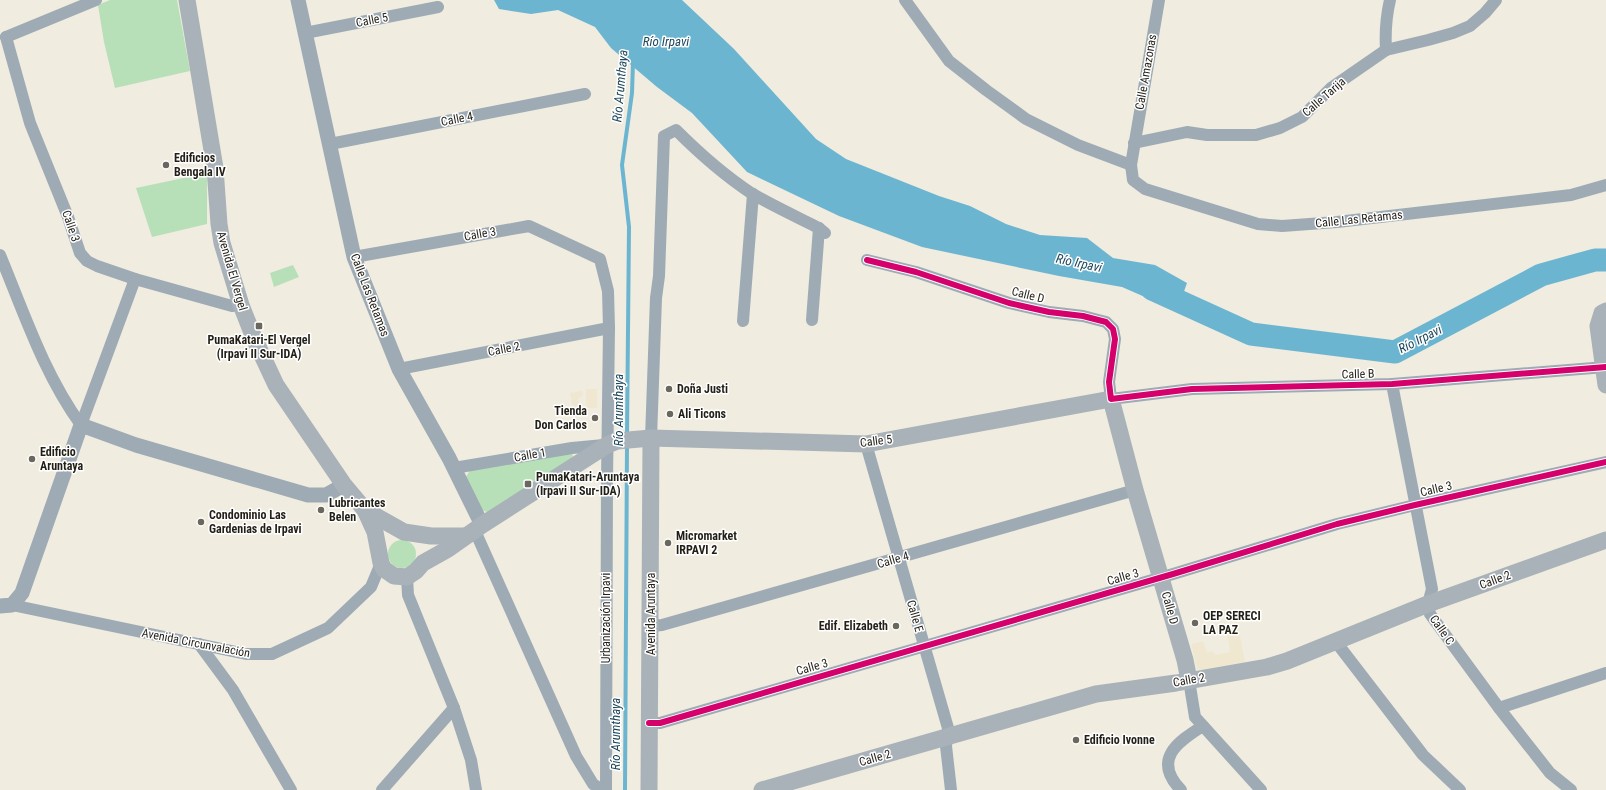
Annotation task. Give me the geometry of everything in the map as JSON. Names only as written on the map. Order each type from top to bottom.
[{"type":"main road","name":"Avenida El Vergel","points":[[187,0],[215,168],[219,224],[222,243],[241,305],[261,356],[276,385],[344,485],[365,510]]},
{"type":"main road","points":[[1606,311],[1602,314],[1598,326],[1605,367],[1606,385]]},
{"type":"main road","name":"Calle 5","points":[[644,438],[866,444],[1111,399]]},
{"type":"main road","name":"Calle D","points":[[1111,399],[1162,577],[1185,660],[1189,680]]},
{"type":"main road","points":[[365,510],[375,532],[384,569],[394,576],[406,577],[416,572],[423,563],[448,549],[612,443],[644,438]]},
{"type":"main road","name":"Avenida Aruntaya","points":[[644,438],[651,626],[649,790]]},
{"type":"main road","points":[[365,510],[409,533],[423,547],[425,555],[423,563]]},
{"type":"main road","points":[[381,558],[385,540],[391,536],[409,533],[431,536],[474,531]]},
{"type":"main road","name":"Calle 2","points":[[762,790],[1096,694],[1267,667],[1336,642],[1428,604],[1606,540]]},
{"type":"street","points":[[3,35],[96,0]]},
{"type":"street","name":"Calle Las Retamas","points":[[298,0],[354,257],[399,369],[454,468],[474,531]]},
{"type":"street","points":[[904,0],[950,61],[986,90],[1026,119],[1078,145],[1131,165]]},
{"type":"street","name":"Calle Amazonas","points":[[1131,165],[1159,0]]},
{"type":"street","points":[[1386,50],[1385,34],[1390,0]]},
{"type":"street","name":"Calle Tarija","points":[[1134,143],[1187,132],[1207,135],[1256,135],[1280,128],[1302,117],[1331,88],[1386,50],[1434,39],[1470,26],[1485,13],[1496,0]]},
{"type":"street","name":"Calle 5","points":[[305,33],[438,7]]},
{"type":"street","name":"Calle 3","points":[[3,35],[30,123],[68,217],[80,253],[87,261],[135,279],[232,306],[241,305]]},
{"type":"street","name":"Calle 4","points":[[330,144],[585,94]]},
{"type":"street","points":[[644,438],[659,276],[664,136],[676,130],[692,146],[730,178],[753,194],[822,231],[812,320]]},
{"type":"street","name":"Calle Las Retamas","points":[[1131,165],[1133,180],[1145,189],[1258,224],[1282,226],[1337,222],[1570,195],[1606,186]]},
{"type":"street","points":[[743,321],[753,194]]},
{"type":"street","name":"Calle 3","points":[[354,257],[529,226],[600,259]]},
{"type":"street","points":[[0,255],[52,377],[65,402],[81,425],[136,445],[308,495],[326,495],[344,485]]},
{"type":"street","name":"Urbanización Irpavi","points":[[600,259],[608,291],[612,443],[606,790]]},
{"type":"street","name":"Calle D","points":[[867,260],[916,272],[1009,303],[1049,312],[1083,316],[1106,322],[1113,329],[1115,340],[1109,382],[1111,399]]},
{"type":"street","points":[[6,605],[22,593],[81,425],[135,279]]},
{"type":"street","name":"Calle 2","points":[[399,369],[609,328]]},
{"type":"street","name":"Calle B","points":[[1111,399],[1192,389],[1392,384],[1605,367]]},
{"type":"street","name":"Calle C","points":[[1392,384],[1432,589],[1428,604],[1430,614],[1499,708],[1550,773],[1572,790]]},
{"type":"street","name":"Calle 1","points":[[454,468],[572,448],[612,443]]},
{"type":"street","name":"Calle E","points":[[866,444],[923,646],[948,728],[946,746],[951,790]]},
{"type":"street","name":"Calle 3","points":[[649,723],[660,723],[1162,577],[1337,524],[1606,462]]},
{"type":"street","name":"Calle 4","points":[[651,626],[662,625],[1136,490]]},
{"type":"street","points":[[474,531],[576,756],[593,784],[602,790]]},
{"type":"street","name":"Avenida Circunvalación","points":[[6,605],[246,654],[272,654],[328,628],[371,587],[381,558]]},
{"type":"street","points":[[406,577],[408,595],[454,708],[471,760],[476,790]]},
{"type":"street","points":[[1336,642],[1423,755],[1460,790]]},
{"type":"street","points":[[199,644],[233,690],[291,790]]},
{"type":"street","points":[[1499,708],[1606,673]]},
{"type":"street","name":"Calle D","points":[[1189,680],[1196,717],[1261,790]]},
{"type":"street","points":[[382,790],[454,708]]},
{"type":"street","points":[[1181,790],[1170,778],[1169,763],[1171,751],[1183,738],[1203,726]]},
{"type":"shaded area","points":[[586,389],[597,389],[597,408],[586,408]]},
{"type":"shaded area","points":[[582,391],[583,396],[578,398],[580,408],[573,409],[570,393]]},
{"type":"shaded area","points":[[1237,622],[1245,662],[1202,671],[1197,668],[1191,644],[1203,641],[1207,653],[1212,651],[1215,655],[1230,652],[1226,625]]},
{"type":"green space","points":[[110,0],[177,0],[190,71],[115,88],[104,42],[98,5]]},
{"type":"green space","points":[[207,173],[207,224],[152,237],[136,188]]},
{"type":"green space","points":[[293,265],[299,277],[274,287],[270,273]]},
{"type":"green space","points":[[572,452],[573,458],[487,512],[482,510],[466,477],[470,470]]},
{"type":"green space","points":[[402,540],[412,544],[416,554],[412,564],[402,568],[392,564],[388,554],[392,544]]},
{"type":"water","name":"Río Irpavi","points":[[494,0],[682,0],[734,49],[816,139],[846,159],[939,196],[970,206],[1006,224],[1040,235],[1087,238],[1113,258],[1155,265],[1187,283],[1177,311],[1122,287],[1059,276],[922,247],[839,216],[747,172],[692,113],[657,87],[611,48],[595,27],[558,10],[531,14],[499,9]]},
{"type":"waterway","name":"Río Arumthaya","points":[[627,436],[629,227],[622,165],[632,93],[633,62]]},
{"type":"waterway","name":"Río Irpavi","points":[[1152,289],[1251,334],[1395,352],[1541,275],[1595,260],[1606,260]]},
{"type":"waterway","name":"Río Arumthaya","points":[[625,790],[627,444]]},
{"type":"cycle path","points":[[867,260],[916,272],[1009,303],[1049,312],[1083,316],[1106,322],[1113,329],[1115,339],[1109,382],[1111,399],[1192,389],[1392,384],[1606,367]]},
{"type":"cycle path","points":[[649,723],[660,723],[1173,574],[1337,524],[1606,462]]},
{"type":"place","name":"Edificios Bengala IV","points":[[166,165]]},
{"type":"place","name":"PumaKatari-El Vergel (Irpavi II Sur-IDA)","points":[[259,326]]},
{"type":"place","name":"Doña Justi","points":[[669,389]]},
{"type":"place","name":"Ali Ticons","points":[[670,414]]},
{"type":"place","name":"Tienda Don Carlos","points":[[595,418]]},
{"type":"place","name":"Edificio Aruntaya","points":[[32,459]]},
{"type":"place","name":"PumaKatari-Aruntaya (Irpavi II Sur-IDA)","points":[[528,484]]},
{"type":"place","name":"Lubricantes Belen","points":[[321,510]]},
{"type":"place","name":"Condominio Las Gardenias de Irpavi","points":[[201,522]]},
{"type":"place","name":"Micromarket IRPAVI 2","points":[[668,543]]},
{"type":"place","name":"OEP SERECI LA PAZ","points":[[1195,623]]},
{"type":"place","name":"Edif. Elizabeth","points":[[896,626]]},
{"type":"place","name":"Edificio Ivonne","points":[[1076,740]]}]
